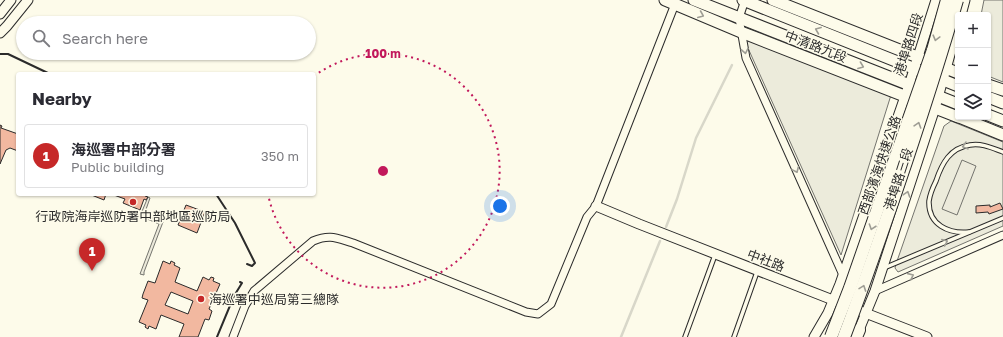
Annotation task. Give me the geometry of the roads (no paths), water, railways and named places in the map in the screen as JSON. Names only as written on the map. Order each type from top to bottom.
[{"type":"highway","name":"西部濱海快速公路","points":[[831,337],[850,288],[933,50],[947,0]]},
{"type":"highway","name":"西部濱海快速公路","points":[[844,337],[886,220],[941,57],[957,0]]},
{"type":"main road","name":"中清路九段","points":[[694,0],[955,103]]},
{"type":"main road","name":"中清路九段","points":[[744,0],[916,63],[946,68],[955,72]]},
{"type":"main road","name":"中清路九段","points":[[773,0],[916,63],[943,80],[955,85]]},
{"type":"main road","name":"中清路九段","points":[[670,2],[741,32],[955,115]]},
{"type":"main road","points":[[991,86],[1003,90]]},
{"type":"main road","points":[[991,98],[1003,103]]},
{"type":"main road","points":[[991,116],[1003,121]]},
{"type":"main road","name":"中清路九段","points":[[966,120],[1003,135]]},
{"type":"street","points":[[0,14],[11,0]]},
{"type":"street","points":[[0,32],[7,26],[28,0]]},
{"type":"street","points":[[744,0],[739,18],[746,58],[843,275]]},
{"type":"street","name":"港埠路四段","points":[[905,96],[936,0]]},
{"type":"street","points":[[962,12],[965,0]]},
{"type":"street","points":[[233,337],[254,291],[313,241],[324,237],[335,237],[353,243],[526,312],[538,314],[552,304],[587,217],[596,206],[670,2]]},
{"type":"street","points":[[0,18],[7,26]]},
{"type":"street","points":[[946,68],[955,36]]},
{"type":"street","name":"港埠路三段","points":[[857,335],[883,268],[936,108],[946,68]]},
{"type":"street","name":"港埠路三段","points":[[818,337],[843,275],[905,96]]},
{"type":"street","name":"中社路","points":[[596,206],[927,337]]},
{"type":"street","points":[[874,294],[1003,236]]},
{"type":"street","name":"港埠路三段","points":[[814,337],[828,313]]},
{"type":"street","name":"港埠路三段","points":[[822,337],[828,313]]},
{"type":"lane","points":[[969,232],[960,233],[945,229],[940,226],[933,217],[929,201],[941,167],[952,152],[964,146],[984,145],[1003,152]]},
{"type":"lane","points":[[883,268],[1003,218]]},
{"type":"lane","points":[[685,337],[716,254]]},
{"type":"lane","points":[[734,337],[757,271]]},
{"type":"waterway","points":[[666,227],[677,199],[696,138],[732,65]]},
{"type":"waterway","points":[[621,337],[660,241]]},
{"type":"place","name":"行政院海岸巡防署中部地區巡防局","points":[[133,202]]},
{"type":"place","name":"海巡署中部分署","points":[[92,271]]},
{"type":"place","name":"海巡署中巡局第三總隊","points":[[201,299]]}]
